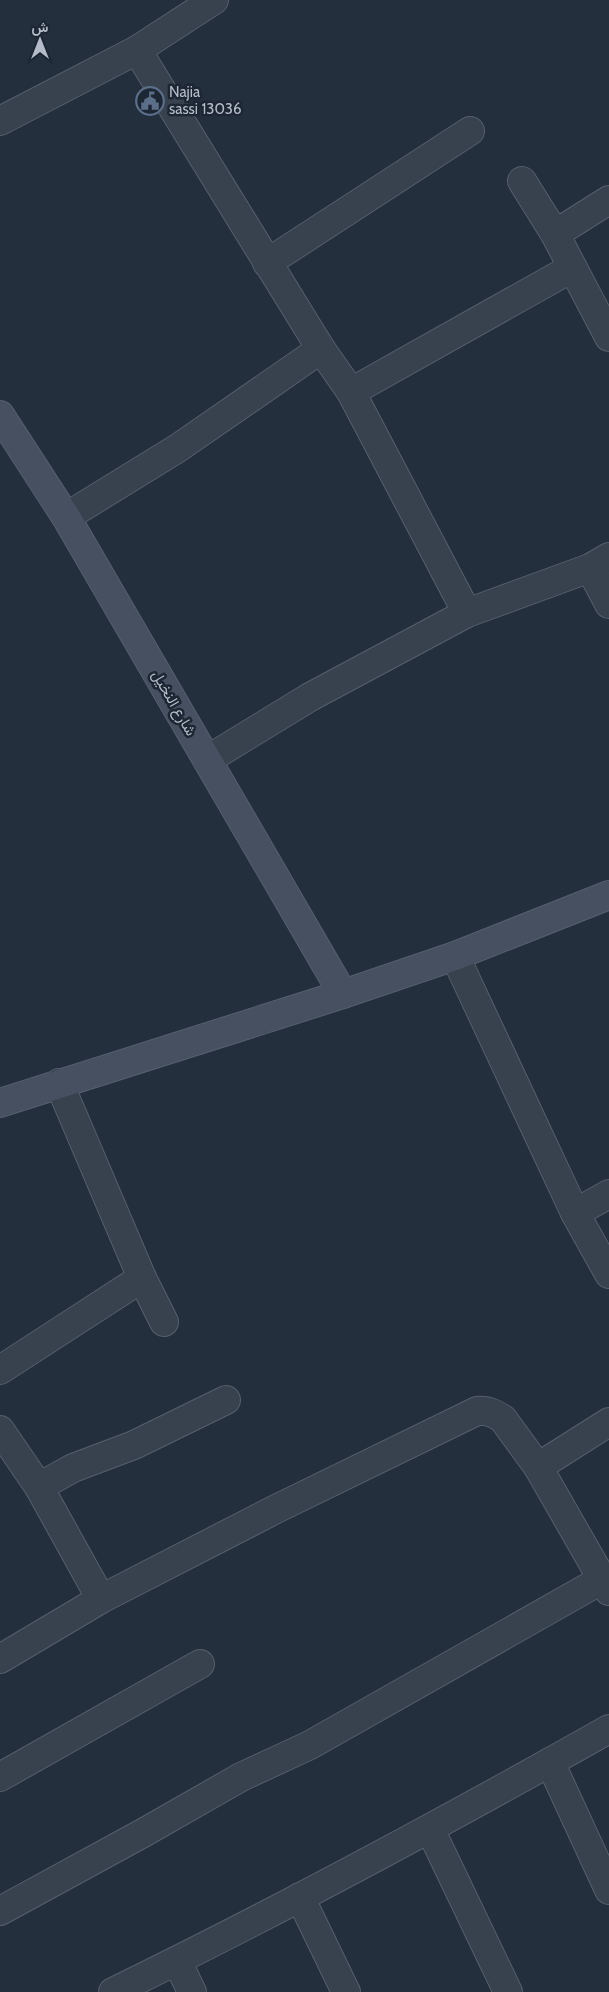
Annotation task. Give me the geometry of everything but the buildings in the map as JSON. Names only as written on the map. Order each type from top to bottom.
[{"type":"main road","name":"شارع النخيل","points":[[0,415],[66,517],[343,994]]},
{"type":"main road","points":[[0,1103],[343,994],[454,956],[609,895]]},
{"type":"street","points":[[0,121],[137,50],[214,0]]},
{"type":"street","points":[[137,50],[321,349],[351,392],[467,613]]},
{"type":"street","points":[[268,263],[470,132]]},
{"type":"street","points":[[522,180],[556,234],[609,337]]},
{"type":"street","points":[[556,234],[609,200]]},
{"type":"street","points":[[351,392],[572,268]]},
{"type":"street","points":[[66,517],[178,448],[321,349]]},
{"type":"street","points":[[207,760],[310,697],[467,613],[599,563],[609,604]]},
{"type":"street","points":[[454,956],[575,1213],[609,1274]]},
{"type":"street","points":[[59,1083],[142,1278],[164,1322]]},
{"type":"street","points":[[575,1213],[609,1194]]},
{"type":"street","points":[[0,1370],[142,1278]]},
{"type":"street","points":[[39,1487],[73,1468],[134,1445],[226,1400]]},
{"type":"street","points":[[0,1659],[101,1599],[285,1505],[476,1411],[486,1410],[495,1413],[503,1419],[538,1468],[606,1585],[310,1745],[241,1777],[0,1911]]},
{"type":"street","points":[[538,1468],[609,1422]]},
{"type":"street","points":[[0,1430],[39,1487],[101,1599]]},
{"type":"street","points":[[0,1776],[200,1664]]},
{"type":"street","points":[[113,1992],[177,1961],[430,1829],[609,1729]]},
{"type":"street","points":[[550,1762],[609,1890]]},
{"type":"street","points":[[430,1829],[508,1992]]},
{"type":"street","points":[[300,1897],[346,1992]]},
{"type":"street","points":[[177,1961],[192,1992]]},
{"type":"place","name":"Najia sassi 13036","points":[[150,101]]}]
